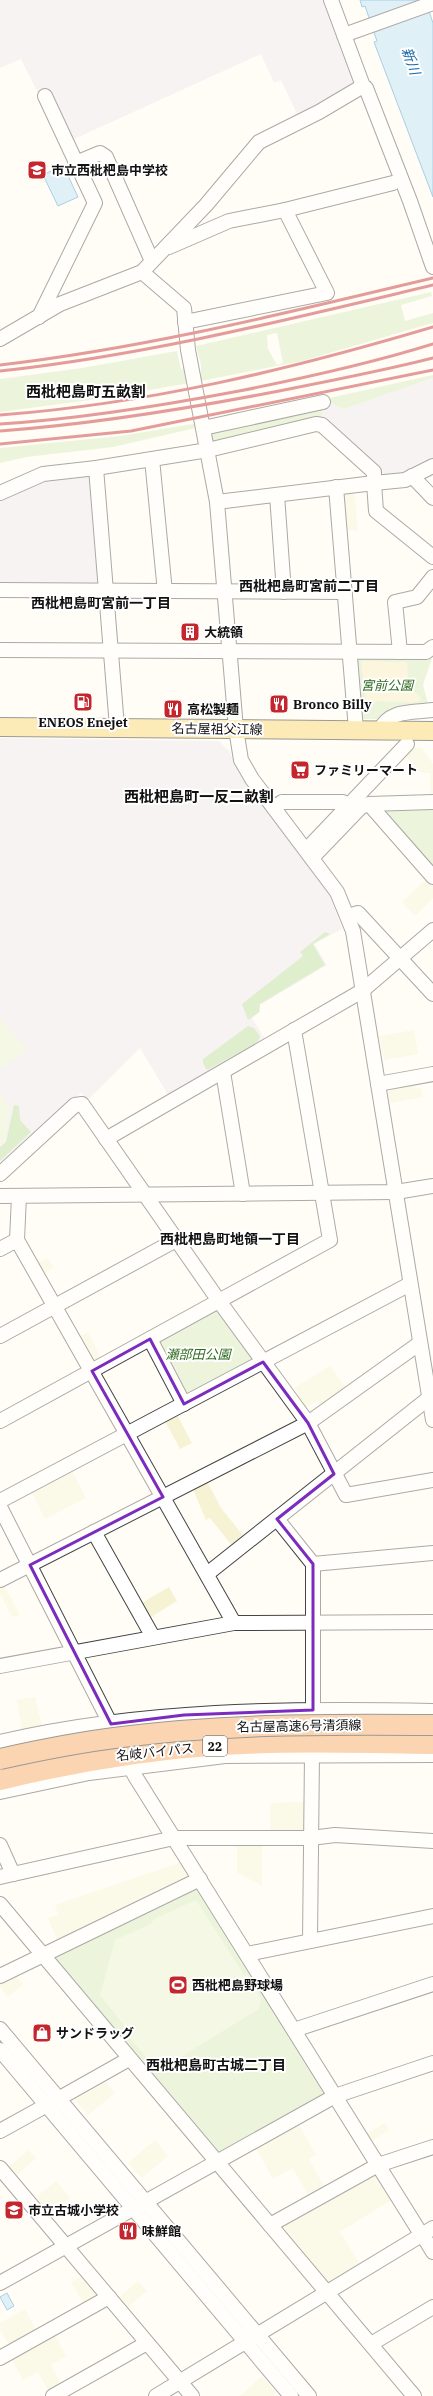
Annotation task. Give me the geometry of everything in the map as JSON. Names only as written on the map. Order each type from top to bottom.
[{"type":"highway","name":"名岐バイパス","points":[[0,1754],[180,1722],[258,1719],[430,1719]]},
{"type":"highway","name":"名古屋高速6号清須線","points":[[0,1759],[114,1738],[187,1730],[352,1724],[430,1719]]},
{"type":"highway","name":"名古屋高速6号清須線","points":[[0,1770],[64,1758],[188,1742],[249,1738],[433,1738]]},
{"type":"highway","name":"名岐バイパス","points":[[0,1780],[128,1754],[221,1745],[313,1742],[433,1744]]},
{"type":"main road","name":"名古屋祖父江線","points":[[0,727],[433,731]]},
{"type":"street","points":[[331,0],[349,33],[363,86],[366,88],[410,201],[433,267]]},
{"type":"street","points":[[349,33],[433,3]]},
{"type":"street","points":[[0,339],[60,304],[142,272],[151,259],[163,249],[206,205],[259,142],[319,112],[363,86]]},
{"type":"street","points":[[39,317],[95,204],[45,96]]},
{"type":"street","points":[[389,147],[390,172],[393,182],[410,201]]},
{"type":"street","points":[[76,164],[100,153],[106,157],[131,208],[151,259]]},
{"type":"street","points":[[163,249],[229,221],[285,210],[393,182]]},
{"type":"street","points":[[185,322],[327,293],[285,210]]},
{"type":"street","points":[[142,272],[184,308],[188,350],[217,502],[228,652],[236,729],[241,760],[252,779],[337,892],[353,931],[410,1284],[431,1403],[334,1474],[207,1574]]},
{"type":"street","points":[[203,428],[323,402]]},
{"type":"street","points":[[0,493],[43,474],[96,468],[208,450],[316,424],[322,425],[374,472],[376,511],[433,557]]},
{"type":"street","points":[[152,459],[165,592]]},
{"type":"street","points":[[217,502],[405,480],[433,466]]},
{"type":"street","points":[[96,468],[117,728]]},
{"type":"street","points":[[412,476],[433,498]]},
{"type":"street","points":[[336,488],[356,730]]},
{"type":"street","points":[[277,495],[284,592]]},
{"type":"street","points":[[400,652],[395,602],[417,597],[433,577]]},
{"type":"street","points":[[0,590],[345,592]]},
{"type":"street","points":[[0,650],[426,652],[433,647]]},
{"type":"street","points":[[379,731],[384,720],[392,715],[433,710]]},
{"type":"street","points":[[309,854],[348,806],[407,744]]},
{"type":"street","points":[[274,808],[282,802],[343,802],[348,806]]},
{"type":"street","points":[[309,854],[361,807],[369,804],[433,802]]},
{"type":"street","points":[[369,804],[433,877]]},
{"type":"street","points":[[348,916],[358,912],[433,994]]},
{"type":"street","points":[[106,1139],[362,991],[433,930]]},
{"type":"street","points":[[0,1421],[330,1240],[294,1030]]},
{"type":"street","points":[[223,1072],[243,1194]]},
{"type":"street","points":[[378,1084],[433,1074]]},
{"type":"street","points":[[0,1174],[76,1105],[82,1104],[219,1301],[308,1423],[346,1495],[433,1480]]},
{"type":"street","points":[[0,1196],[396,1192],[433,1186]]},
{"type":"street","points":[[19,1196],[17,1240],[234,1622]]},
{"type":"street","points":[[0,1249],[17,1240]]},
{"type":"street","points":[[0,1336],[176,1240]]},
{"type":"street","points":[[0,1501],[410,1284]]},
{"type":"street","points":[[150,1339],[184,1404]]},
{"type":"street","points":[[0,1580],[308,1423],[420,1343]]},
{"type":"street","points":[[0,1507],[112,1725]]},
{"type":"street","points":[[277,1519],[313,1564],[313,1710]]},
{"type":"street","points":[[94,1532],[153,1637]]},
{"type":"street","points":[[313,1564],[433,1552]]},
{"type":"street","points":[[0,1666],[73,1651],[234,1622],[433,1622]]},
{"type":"street","points":[[0,1742],[184,1715],[313,1710],[430,1719]]},
{"type":"street","points":[[310,1941],[312,1755]]},
{"type":"street","points":[[0,1792],[129,1764],[225,1756],[433,1755]]},
{"type":"street","points":[[129,1764],[378,2165],[425,2232],[433,2252]]},
{"type":"street","points":[[0,1845],[6,1875],[174,1838],[311,1838],[335,1835],[433,1841]]},
{"type":"street","points":[[0,1976],[200,1879]]},
{"type":"street","points":[[0,1904],[414,2396]]},
{"type":"street","points":[[247,1954],[433,1916]]},
{"type":"street","points":[[294,2030],[433,1984]]},
{"type":"street","points":[[0,2029],[52,2102]]},
{"type":"street","points":[[0,2050],[52,2102],[251,2338],[309,2396]]},
{"type":"street","points":[[0,2131],[129,2059]]},
{"type":"street","points":[[0,2283],[335,2096],[433,2063]]},
{"type":"street","points":[[270,2225],[378,2165],[433,2146]]},
{"type":"street","points":[[0,2168],[192,2396]]},
{"type":"street","points":[[156,2396],[425,2232]]},
{"type":"street","points":[[0,2358],[109,2297]]},
{"type":"street","points":[[371,2344],[433,2307]]},
{"type":"street","points":[[251,2338],[291,2396]]},
{"type":"street","points":[[54,2396],[147,2343]]},
{"type":"highlighted area","points":[[150,1339],[184,1404],[263,1362],[308,1423],[334,1474],[277,1519],[313,1564],[313,1710],[184,1715],[111,1724],[30,1565],[163,1497],[92,1371]]},
{"type":"shaded area","points":[[0,0],[326,0],[356,85],[299,118],[281,80],[274,83],[261,54],[72,140],[49,89],[38,93],[21,59],[0,68]]},
{"type":"shaded area","points":[[433,378],[433,462],[404,476],[389,477],[381,473],[321,419],[324,400],[329,398],[331,403],[344,409]]},
{"type":"shaded area","points":[[88,473],[92,476],[101,584],[0,586],[0,499],[43,478]]},
{"type":"shaded area","points":[[354,490],[358,530],[344,531],[343,491]]},
{"type":"shaded area","points":[[0,738],[219,741],[230,752],[238,772],[252,793],[329,894],[342,929],[314,944],[327,965],[260,1005],[260,1012],[252,1018],[265,1039],[168,1095],[140,1048],[87,1101],[82,1093],[71,1101],[0,1168]]},
{"type":"shaded area","points":[[414,748],[422,748],[433,764],[433,798],[431,798],[430,773],[420,772],[406,756]]},
{"type":"shaded area","points":[[426,879],[433,886],[433,898],[415,916],[402,902]]},
{"type":"shaded area","points":[[414,1030],[418,1054],[384,1060],[379,1036]]},
{"type":"shaded area","points":[[414,1083],[415,1089],[421,1088],[423,1097],[390,1103],[387,1088]]},
{"type":"shaded area","points":[[48,1258],[54,1268],[42,1274],[36,1264]]},
{"type":"shaded area","points":[[88,1332],[102,1360],[96,1363],[91,1361],[78,1337]]},
{"type":"shaded area","points":[[330,1366],[347,1389],[322,1407],[317,1400],[305,1409],[296,1396],[299,1394],[294,1388]]},
{"type":"shaded area","points":[[177,1415],[192,1443],[180,1449],[165,1421]]},
{"type":"shaded area","points":[[72,1471],[86,1498],[45,1519],[31,1491]]},
{"type":"shaded area","points":[[206,1479],[221,1508],[245,1538],[233,1547],[210,1518],[206,1520],[192,1487]]},
{"type":"shaded area","points":[[3,1583],[20,1615],[12,1617],[0,1593],[0,1585]]},
{"type":"shaded area","points":[[169,1587],[177,1601],[146,1620],[138,1605]]},
{"type":"shaded area","points":[[35,1697],[42,1726],[22,1730],[17,1700]]},
{"type":"shaded area","points":[[307,1802],[307,1828],[304,1832],[270,1833],[270,1803]]},
{"type":"shaded area","points":[[237,1844],[262,1844],[262,1886],[237,1872]]},
{"type":"shaded area","points":[[185,1861],[195,1876],[58,1942],[48,1918],[58,1915],[55,1905]]},
{"type":"shaded area","points":[[15,1975],[23,1984],[8,1997],[0,1987],[0,1981]]},
{"type":"shaded area","points":[[106,2082],[115,2093],[88,2115],[75,2100]]},
{"type":"shaded area","points":[[298,2123],[316,2155],[309,2159],[326,2190],[310,2199],[293,2168],[273,2179],[255,2146]]},
{"type":"shaded area","points":[[385,2123],[389,2130],[370,2142],[365,2135]]},
{"type":"shaded area","points":[[155,2140],[168,2156],[142,2178],[128,2163]]},
{"type":"shaded area","points":[[29,2150],[36,2158],[15,2177],[7,2168]]},
{"type":"shaded area","points":[[376,2173],[393,2199],[340,2232],[360,2264],[330,2282],[326,2282],[280,2230],[280,2224]]},
{"type":"shaded area","points":[[56,2181],[70,2198],[49,2216],[34,2199]]},
{"type":"shaded area","points":[[83,2276],[98,2293],[96,2298],[84,2305],[71,2282]]},
{"type":"shaded area","points":[[138,2281],[147,2291],[127,2308],[118,2298]]},
{"type":"shaded area","points":[[25,2309],[37,2332],[10,2347],[0,2329],[0,2323]]},
{"type":"shaded area","points":[[53,2331],[66,2356],[51,2365],[62,2387],[50,2394],[38,2372],[23,2380],[10,2356]]},
{"type":"shaded area","points":[[262,2376],[276,2393],[273,2396],[240,2396]]},
{"type":"green space","points":[[431,292],[432,296],[401,305],[405,321],[433,313],[433,323],[302,361],[201,381],[201,365],[196,346]],"holes":[[[277,333],[283,363],[277,365],[268,349],[267,335]]]},
{"type":"green space","points":[[177,351],[181,369],[184,368],[190,383],[98,399],[0,412],[0,379],[82,368]]},
{"type":"green space","points":[[433,375],[433,378],[344,409],[331,403],[329,398]]},
{"type":"green space","points":[[323,405],[321,419],[214,445],[208,431]]},
{"type":"green space","points":[[199,423],[200,427],[113,447],[27,457],[0,463],[0,448],[120,436]]},
{"type":"green space","name":"宮前公園","points":[[359,655],[433,655],[423,685],[429,707],[380,719],[360,719],[355,659]]},
{"type":"green space","points":[[433,806],[433,868],[383,813],[386,807]]},
{"type":"green space","points":[[325,932],[330,934],[313,944],[325,965],[260,1004],[259,1012],[248,1020],[242,1004],[303,956],[300,952]]},
{"type":"green space","points":[[0,1018],[27,1050],[0,1069]]},
{"type":"green space","points":[[248,1026],[254,1028],[260,1036],[258,1042],[207,1070],[203,1063],[203,1059]]},
{"type":"green space","points":[[0,1095],[10,1107],[5,1142],[0,1145]]},
{"type":"green space","points":[[14,1105],[19,1106],[20,1120],[31,1132],[0,1161],[0,1147],[6,1142]]},
{"type":"green space","name":"瀬部田公園","points":[[213,1309],[218,1310],[252,1358],[251,1363],[187,1397],[156,1339]]},
{"type":"green space","points":[[197,1888],[202,1890],[326,2091],[325,2095],[219,2153],[214,2152],[54,1961],[56,1954]]},
{"type":"green space","name":"西枇杷島野球場","points":[[196,1900],[244,1975],[247,1974],[261,1998],[259,2009],[163,2068],[155,2068],[126,2033],[127,2029],[100,1995],[115,1940],[151,1924],[154,1919]]},
{"type":"sand","points":[[361,661],[407,662],[408,686],[421,698],[419,702],[366,702]]},
{"type":"water","name":"新川","points":[[360,0],[425,0],[433,23],[433,197],[374,42],[377,41],[365,6],[362,7]]},
{"type":"water","points":[[63,165],[78,197],[58,206],[43,175]]},
{"type":"water","points":[[7,2293],[14,2306],[7,2310],[0,2297]]},
{"type":"railway","points":[[0,365],[55,358],[164,339],[272,316],[433,278]]},
{"type":"railway","points":[[0,371],[110,356],[164,346],[272,323],[433,285]]},
{"type":"railway","points":[[0,415],[110,403],[219,383],[327,357],[433,327]]},
{"type":"railway","points":[[0,424],[60,419],[150,407],[209,397],[337,370],[433,344]]},
{"type":"railway","points":[[0,431],[105,420],[175,410],[375,372],[433,358]]},
{"type":"railway","points":[[0,444],[131,431],[433,370]]},
{"type":"place","name":"市立西枇杷島中学校","points":[[37,170]]},
{"type":"place","name":"大統領","points":[[190,632]]},
{"type":"place","name":"ENEOS Enejet","points":[[83,702]]},
{"type":"place","name":"Bronco Billy","points":[[279,704]]},
{"type":"place","name":"高松製麺","points":[[173,709]]},
{"type":"place","name":"ファミリーマート","points":[[300,770]]},
{"type":"place","name":"西枇杷島野球場","points":[[178,1985]]},
{"type":"place","name":"サンドラッグ","points":[[42,2033]]},
{"type":"place","name":"市立古城小学校","points":[[14,2210]]},
{"type":"place","name":"味鮮館","points":[[128,2231]]},
{"type":"district","name":"西枇杷島町五畝割","points":[[86,391]]},
{"type":"district","name":"西枇杷島町宮前二丁目","points":[[309,586]]},
{"type":"district","name":"西枇杷島町宮前一丁目","points":[[101,603]]},
{"type":"district","name":"西枇杷島町一反二畝割","points":[[199,796]]},
{"type":"district","name":"西枇杷島町地領一丁目","points":[[230,1239]]},
{"type":"district","name":"西枇杷島町古城二丁目","points":[[216,2065]]}]
